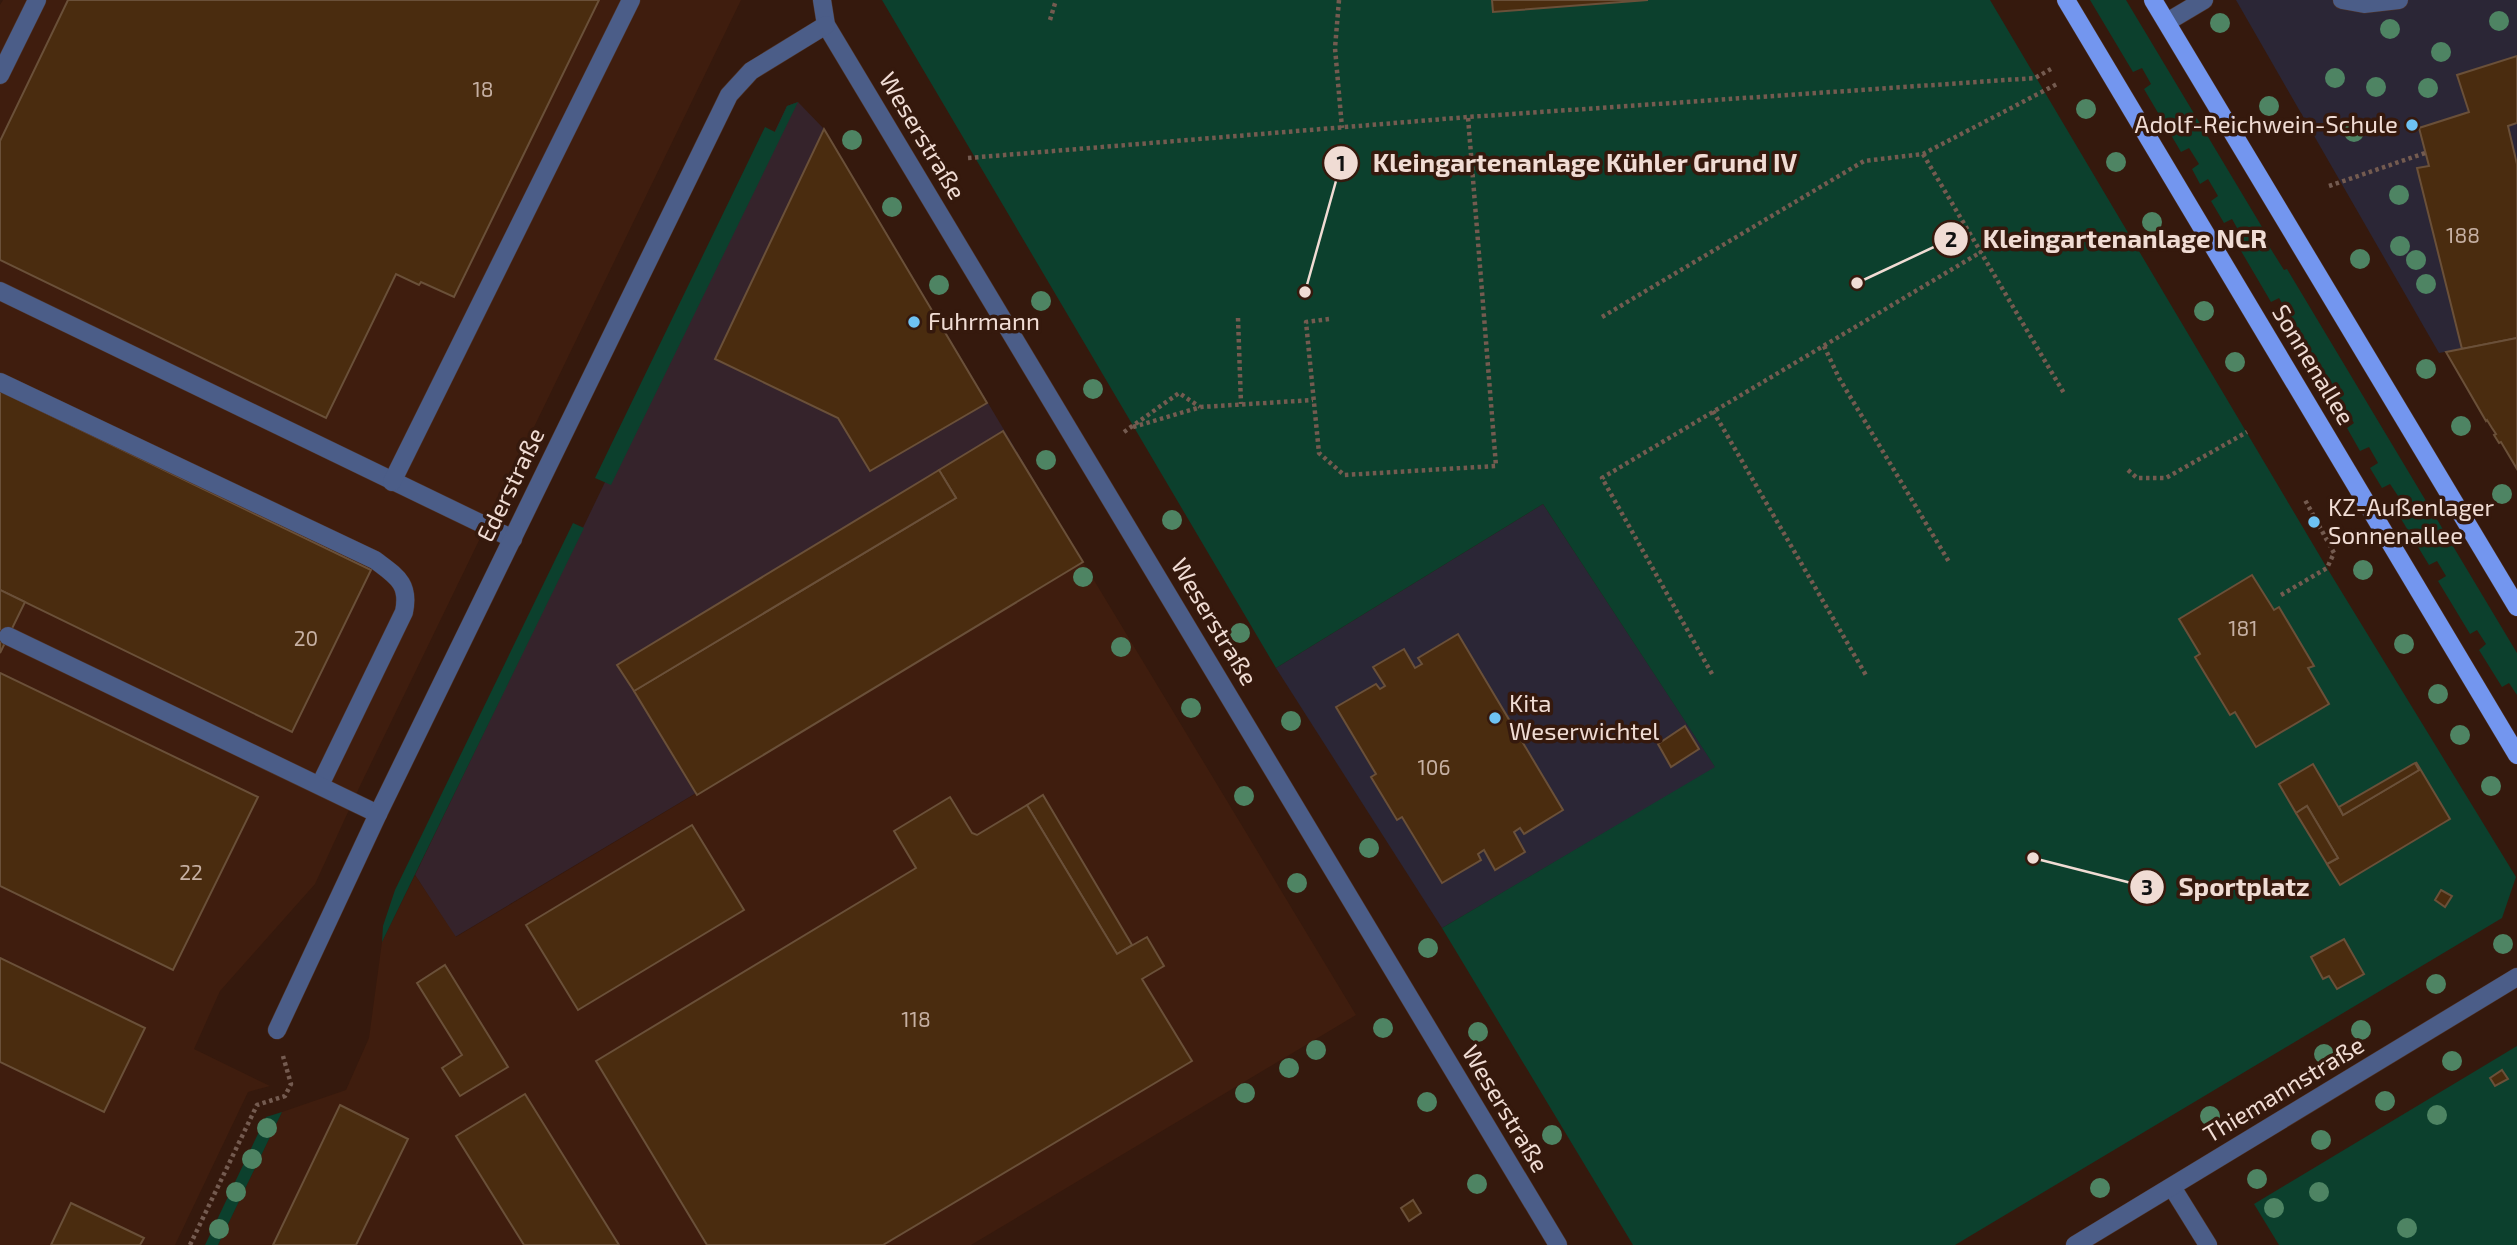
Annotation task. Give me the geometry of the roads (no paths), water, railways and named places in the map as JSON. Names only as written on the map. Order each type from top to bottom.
[{"type":"main road","name":"Sonnenallee","points":[[2066,0],[2517,755]]},
{"type":"main road","name":"Sonnenallee","points":[[2153,0],[2517,607]]},
{"type":"street","points":[[0,75],[37,0]]},
{"type":"street","points":[[392,482],[631,0]]},
{"type":"street","points":[[822,0],[826,25]]},
{"type":"street","points":[[2167,22],[2204,0]]},
{"type":"street","points":[[2342,0],[2364,4],[2399,0]]},
{"type":"street","name":"Ederstraße","points":[[277,1030],[378,814],[729,95],[751,71],[826,25]]},
{"type":"street","name":"Weserstraße","points":[[826,25],[1558,1245]]},
{"type":"street","points":[[0,291],[513,539]]},
{"type":"street","points":[[0,382],[375,560],[399,579],[408,596],[404,612],[320,785]]},
{"type":"street","points":[[8,636],[378,814]]},
{"type":"street","name":"Thiemannstraße","points":[[2075,1245],[2517,976]]},
{"type":"street","points":[[2172,1187],[2208,1245]]},
{"type":"place","name":"Adolf-Reichwein-Schule","points":[[2412,125]]},
{"type":"place","name":"Kleingartenanlage NCR","points":[[1857,283]]},
{"type":"place","name":"Kleingartenanlage Kühler Grund IV","points":[[1305,292]]},
{"type":"place","name":"Fuhrmann","points":[[914,322]]},
{"type":"place","name":"KZ-Außenlager Sonnenallee","points":[[2314,522]]},
{"type":"place","name":"Kita Weserwichtel","points":[[1495,718]]},
{"type":"place","name":"Sportplatz","points":[[2033,858]]}]
